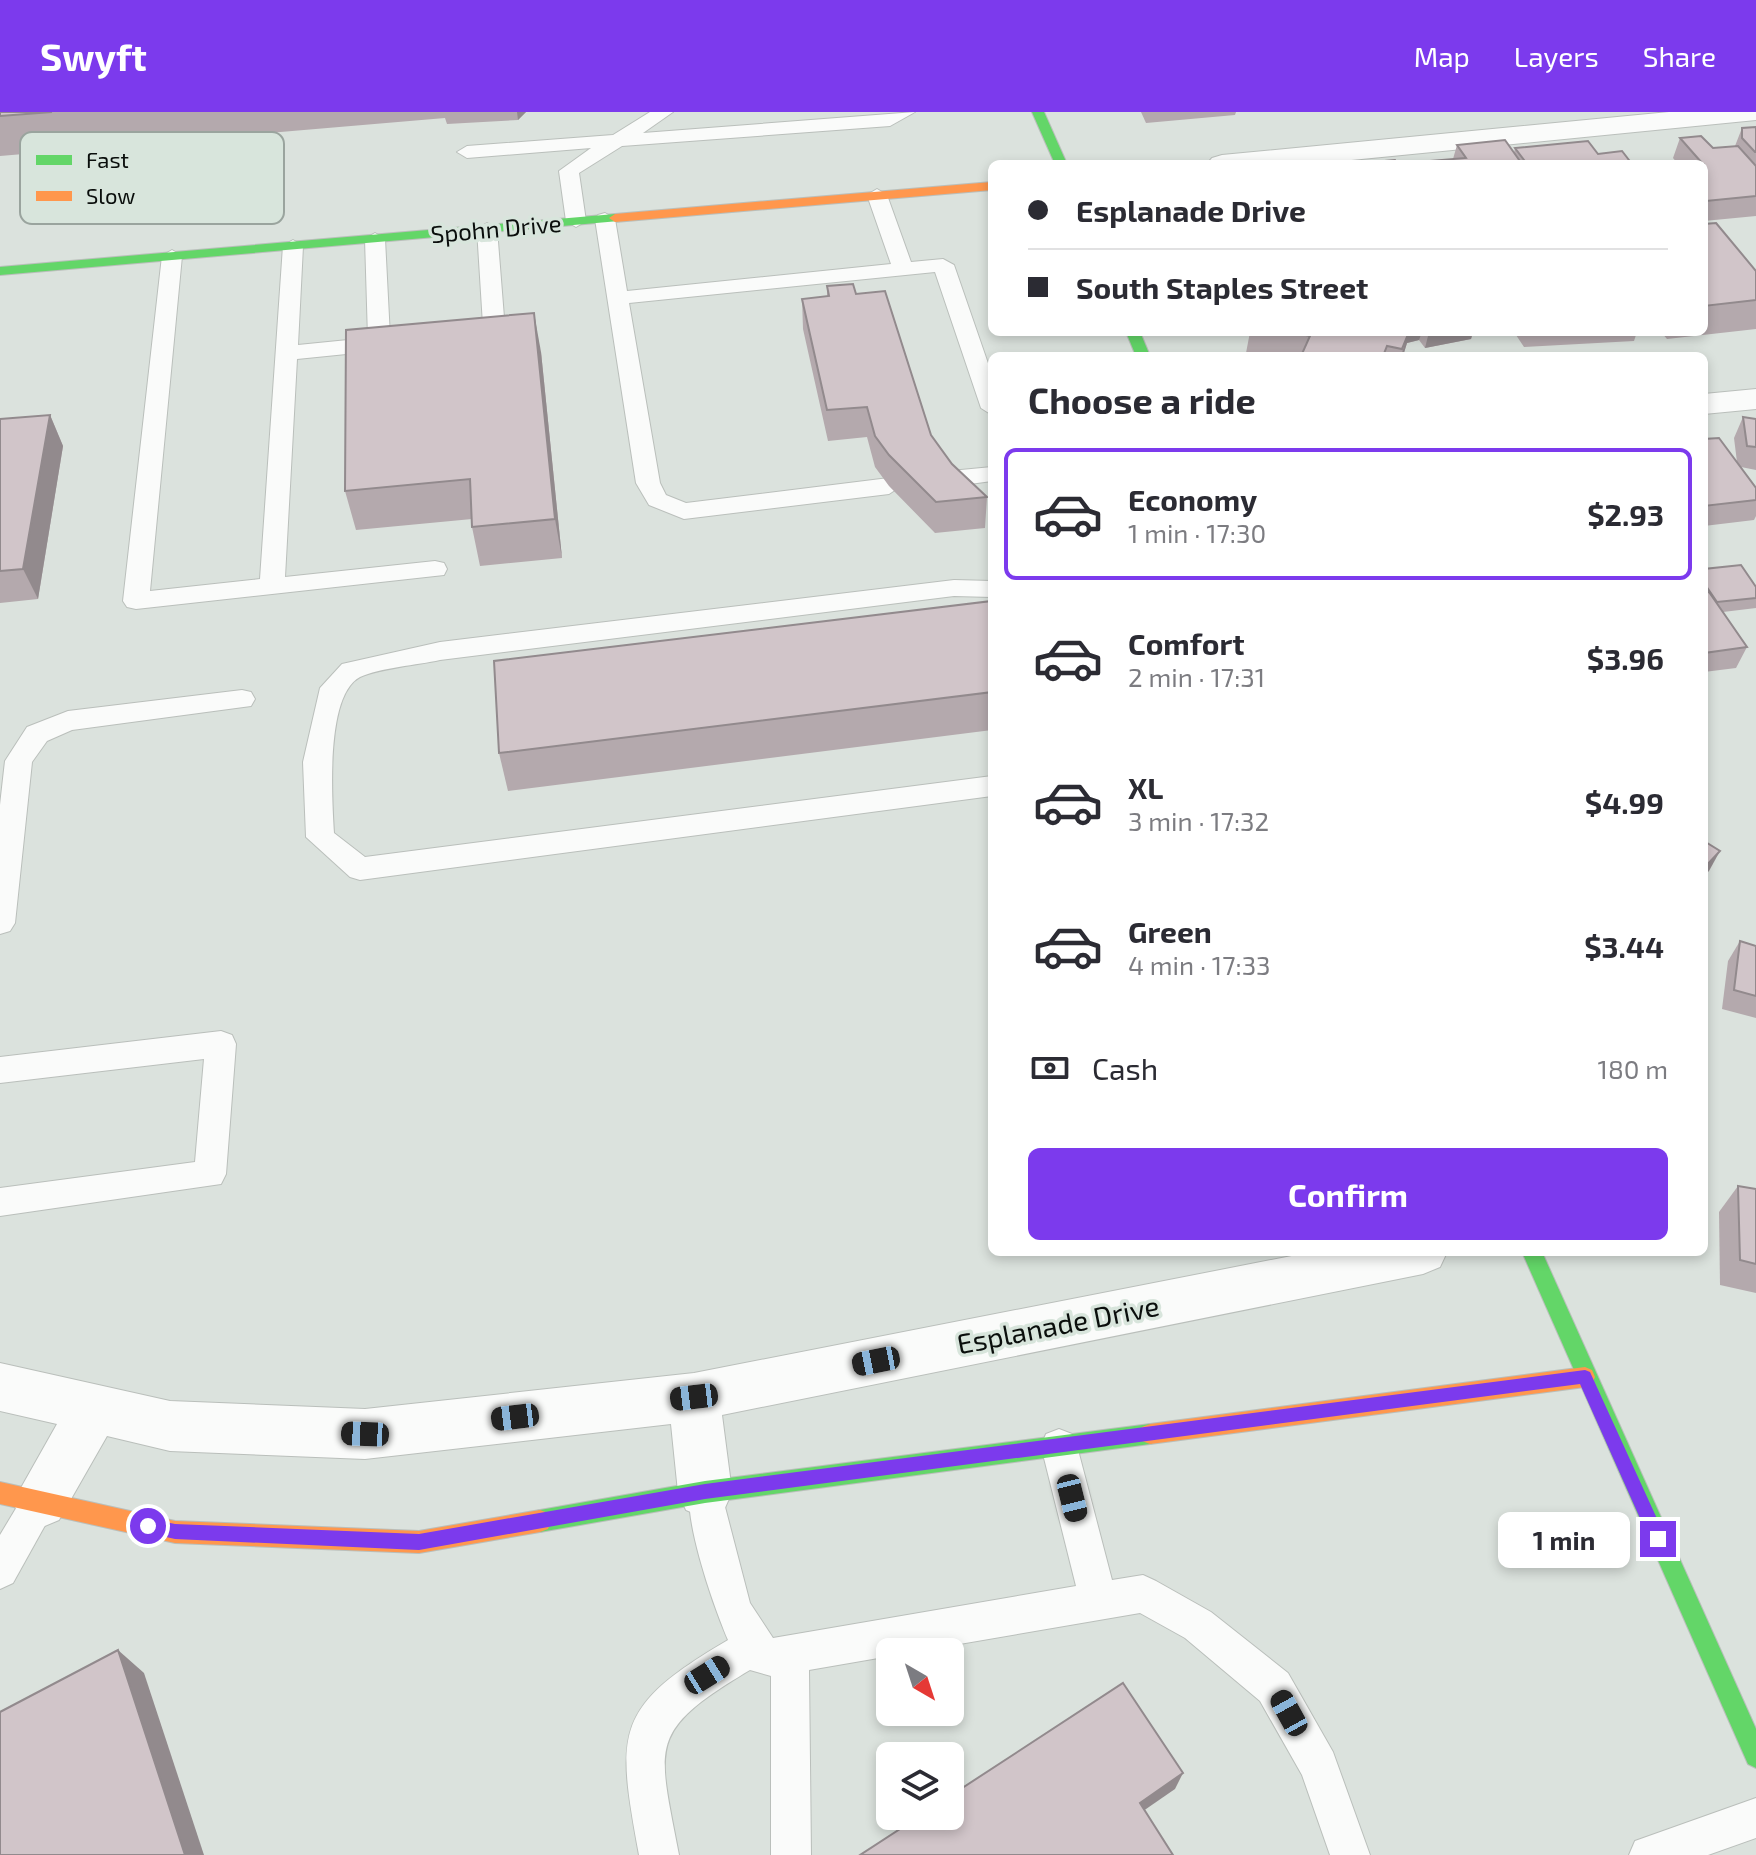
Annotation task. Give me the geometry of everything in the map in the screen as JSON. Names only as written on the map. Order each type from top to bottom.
[{"type":"street","points":[[1038,112],[1059,160]]},
{"type":"street","points":[[1263,160],[1756,112]]},
{"type":"street","name":"Spohn Drive","points":[[0,271],[988,186]]},
{"type":"street","points":[[1708,404],[1756,399]]},
{"type":"street","name":"Esplanade Drive","points":[[0,1387],[170,1426],[365,1434],[694,1397],[1403,1256]]},
{"type":"street","points":[[1534,1256],[1756,1756]]},
{"type":"street","points":[[94,1409],[20,1497],[175,1532],[419,1542],[705,1492],[1585,1377]]},
{"type":"street","points":[[694,1397],[705,1492]]},
{"type":"lane","points":[[576,221],[569,171],[663,112]]},
{"type":"lane","points":[[467,152],[890,120],[905,112]]},
{"type":"lane","points":[[877,195],[903,269]]},
{"type":"lane","points":[[605,219],[648,483],[657,500],[684,511],[889,486]]},
{"type":"lane","points":[[451,335],[494,330],[487,229]]},
{"type":"lane","points":[[375,239],[379,343]]},
{"type":"lane","points":[[272,586],[293,246]]},
{"type":"lane","points":[[172,256],[136,601],[435,569]]},
{"type":"lane","points":[[617,298],[943,265],[988,396]]},
{"type":"lane","points":[[286,353],[408,340]]},
{"type":"lane","points":[[940,480],[988,474]]},
{"type":"lane","points":[[988,589],[954,588],[440,651],[351,670],[333,688],[317,762],[320,837],[360,869],[988,787]]},
{"type":"lane","points":[[0,923],[19,761],[37,734],[68,721],[242,699]]},
{"type":"lane","points":[[0,1070],[221,1044],[210,1174],[0,1202]]},
{"type":"lane","points":[[1059,1446],[1099,1601]]},
{"type":"lane","points":[[705,1492],[737,1623],[752,1647],[766,1658],[1143,1594],[1198,1625],[1274,1687],[1319,1766],[1350,1855]]},
{"type":"lane","points":[[0,1570],[20,1497]]},
{"type":"lane","points":[[659,1855],[644,1751],[655,1723],[684,1689],[752,1647]]},
{"type":"lane","points":[[790,1654],[791,1855]]},
{"type":"lane","points":[[1649,1855],[1756,1818]]},
{"type":"building","points":[[0,112],[52,112],[0,116]]},
{"type":"building","points":[[1756,127],[1755,152],[1742,138],[1742,128]]},
{"type":"building","points":[[1701,136],[1713,148],[1738,146],[1756,166],[1756,196],[1708,201],[1708,160],[1699,160],[1680,138]]},
{"type":"building","points":[[1505,140],[1519,160],[1442,160],[1466,158],[1457,145]]},
{"type":"building","points":[[1588,141],[1598,154],[1622,151],[1629,160],[1524,160],[1515,148]]},
{"type":"building","points":[[1716,223],[1756,271],[1756,300],[1708,306],[1708,224]]},
{"type":"building","points":[[853,284],[856,294],[885,291],[931,435],[952,464],[987,497],[936,502],[889,455],[875,436],[867,407],[827,410],[802,299],[829,296],[827,286]]},
{"type":"building","points":[[534,313],[555,519],[472,527],[470,479],[345,491],[346,330]]},
{"type":"building","points":[[1310,336],[1407,336],[1402,349],[1387,346],[1385,352],[1303,352]]},
{"type":"building","points":[[50,415],[23,569],[0,571],[0,419]]},
{"type":"building","points":[[1743,417],[1756,419],[1756,447],[1747,446]]},
{"type":"building","points":[[1719,438],[1756,488],[1756,500],[1708,506],[1708,439]]},
{"type":"building","points":[[1741,565],[1756,587],[1756,598],[1717,602],[1708,589],[1708,569]]},
{"type":"building","points":[[1709,592],[1747,647],[1708,652]]},
{"type":"building","points":[[988,601],[988,692],[499,753],[494,661]]},
{"type":"building","points":[[1708,844],[1720,851],[1708,864]]},
{"type":"building","points":[[1740,941],[1756,946],[1756,996],[1734,990]]},
{"type":"building","points":[[1738,1186],[1756,1189],[1756,1264],[1740,1260]]},
{"type":"building","points":[[118,1650],[185,1855],[0,1855],[0,1712]]},
{"type":"building","points":[[1123,1683],[1183,1773],[1140,1803],[1173,1855],[860,1855],[898,1830],[964,1830],[964,1787]]},
{"type":"traffic: fast","points":[[1038,112],[1059,160]]},
{"type":"traffic: fast","points":[[0,271],[615,218]]},
{"type":"traffic: fast","points":[[1135,336],[1141,352]]},
{"type":"traffic: fast","points":[[1534,1256],[1756,1756]]},
{"type":"traffic: fast","points":[[540,1521],[705,1492],[1150,1434]]},
{"type":"traffic: slow","points":[[615,218],[988,186]]},
{"type":"traffic: slow","points":[[1150,1434],[1585,1377]]},
{"type":"traffic: slow","points":[[0,1493],[175,1532],[419,1542],[540,1521]]},
{"type":"route","points":[[148,1526],[175,1532],[419,1542],[705,1492],[1585,1377],[1658,1539]]}]
